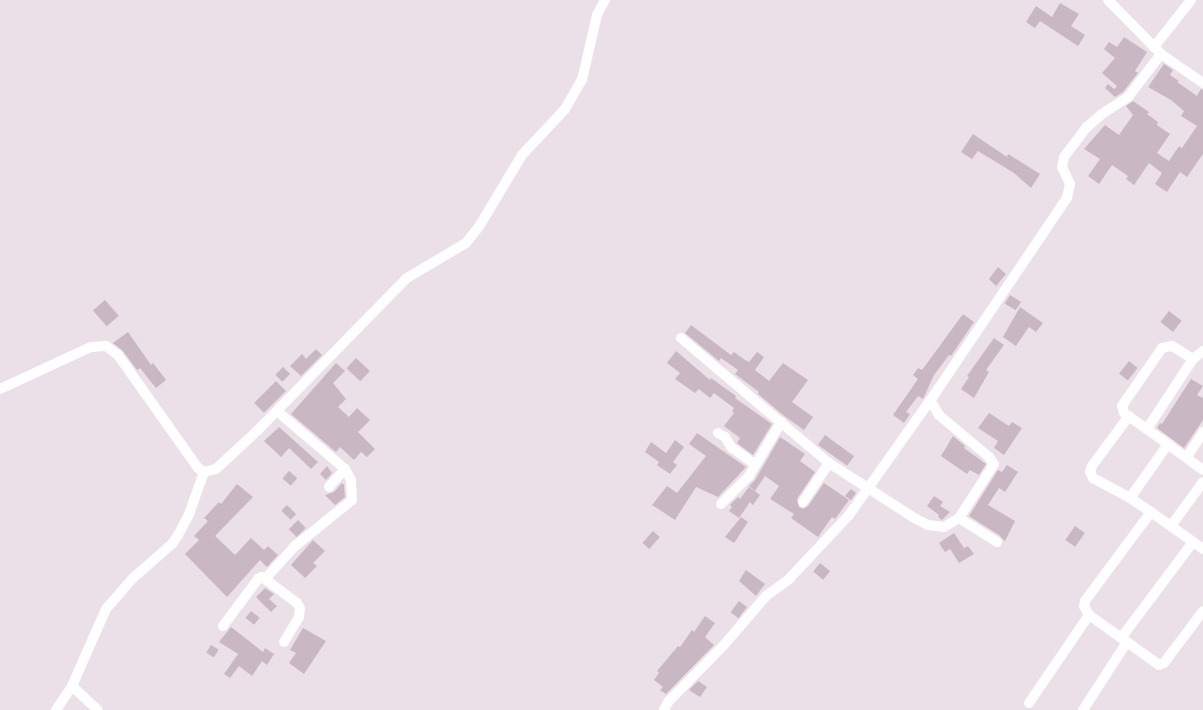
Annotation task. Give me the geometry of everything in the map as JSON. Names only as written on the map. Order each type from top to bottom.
[{"type":"street","points":[[0,389],[92,347],[106,346],[118,355],[198,468],[204,472],[216,469],[277,411],[407,278],[466,243],[522,155],[565,109],[582,80],[598,15],[605,0]]},
{"type":"street","points":[[1108,0],[1157,50],[1203,83]]},
{"type":"street","points":[[664,710],[668,702],[723,646],[766,596],[789,579],[849,515],[930,400],[1066,198],[1070,184],[1062,167],[1064,157],[1087,127],[1102,114],[1128,97],[1191,0]]},
{"type":"street","points":[[681,338],[829,463],[928,525],[944,527],[959,518],[994,462],[939,415],[930,400]]},
{"type":"street","points":[[1193,359],[1172,346],[1162,348],[1122,406],[1124,413],[1203,470]]},
{"type":"street","points":[[1147,429],[1193,359],[1203,351]]},
{"type":"street","points":[[265,580],[294,546],[352,500],[351,480],[345,469],[277,411]]},
{"type":"street","points":[[1083,710],[1124,640],[1199,544],[1130,498],[1093,478],[1090,472],[1092,466],[1129,416]]},
{"type":"street","points":[[721,504],[743,483],[781,422]]},
{"type":"street","points":[[1187,457],[1203,432]]},
{"type":"street","points":[[718,433],[725,437],[732,447],[754,464]]},
{"type":"street","points":[[1130,498],[1168,444]]},
{"type":"street","points":[[803,502],[829,463]]},
{"type":"street","points":[[329,487],[345,469]]},
{"type":"street","points":[[56,710],[72,686],[106,609],[137,574],[172,544],[189,514],[204,472]]},
{"type":"street","points":[[1171,526],[1203,482]]},
{"type":"street","points":[[1151,512],[1085,601],[1084,606],[1089,615],[1158,665],[1162,665],[1203,611]]},
{"type":"street","points":[[959,518],[997,542]]},
{"type":"street","points":[[223,626],[260,578],[297,603],[300,608],[299,617],[284,642]]},
{"type":"street","points":[[1029,703],[1089,615]]},
{"type":"street","points":[[72,686],[98,710]]},
{"type":"building","points":[[1060,3],[1079,14],[1071,26],[1085,35],[1078,46],[1040,21],[1035,28],[1026,22],[1036,6],[1052,17]]},
{"type":"building","points":[[1124,37],[1147,52],[1135,71],[1138,73],[1123,92],[1115,97],[1105,88],[1108,84],[1114,89],[1117,86],[1102,73],[1115,58],[1104,49],[1109,42],[1117,47]]},
{"type":"building","points":[[1164,64],[1173,70],[1170,75],[1179,81],[1177,82],[1197,96],[1201,89],[1203,90],[1203,154],[1187,177],[1180,172],[1167,192],[1155,184],[1162,173],[1149,163],[1134,185],[1126,179],[1128,176],[1112,165],[1099,184],[1088,176],[1100,159],[1084,149],[1105,125],[1119,135],[1133,115],[1126,106],[1133,101],[1149,112],[1147,114],[1158,122],[1157,125],[1170,134],[1157,153],[1169,161],[1179,146],[1182,148],[1197,126],[1181,116],[1184,111],[1171,100],[1148,87]]},
{"type":"building","points":[[973,134],[1007,157],[1008,154],[1040,174],[1031,188],[1014,173],[978,151],[972,159],[961,152]]},
{"type":"building","points":[[998,267],[1006,274],[996,286],[989,279]]},
{"type":"building","points":[[1010,295],[1021,302],[1016,310],[1005,303]]},
{"type":"building","points":[[105,300],[119,316],[107,326],[93,310]]},
{"type":"building","points":[[1020,307],[1043,323],[1036,332],[1029,327],[1016,346],[1003,337]]},
{"type":"building","points":[[1169,311],[1182,321],[1173,332],[1160,322]]},
{"type":"building","points":[[963,314],[974,322],[951,356],[949,355],[934,375],[923,399],[918,396],[906,412],[910,414],[904,423],[893,415],[918,379],[913,375],[918,368],[922,370]]},
{"type":"building","points":[[691,325],[731,355],[734,352],[749,362],[757,352],[764,357],[755,370],[769,381],[783,363],[808,380],[792,402],[813,417],[804,430],[783,415],[758,394],[759,392],[735,374],[738,370],[721,358],[719,361],[685,333]]},
{"type":"building","points":[[128,332],[151,365],[153,363],[166,380],[156,388],[140,368],[137,370],[123,351],[113,343]]},
{"type":"building","points":[[994,338],[1004,345],[986,370],[989,372],[974,398],[961,389],[969,377],[967,376]]},
{"type":"building","points":[[316,349],[322,355],[301,376],[290,366],[302,354],[306,359]]},
{"type":"building","points":[[676,351],[710,380],[711,378],[736,396],[735,398],[772,424],[753,455],[737,443],[740,438],[724,426],[734,413],[732,411],[734,408],[714,393],[710,398],[699,389],[695,393],[675,379],[680,373],[667,363]]},
{"type":"building","points":[[356,358],[370,371],[360,381],[346,368]]},
{"type":"building","points":[[1129,361],[1138,368],[1128,380],[1119,374]]},
{"type":"building","points":[[336,363],[345,371],[333,383],[346,399],[338,407],[349,417],[357,408],[370,420],[358,432],[375,449],[367,457],[361,452],[354,460],[340,447],[336,452],[291,414]]},
{"type":"building","points":[[283,367],[290,374],[282,382],[275,375]]},
{"type":"building","points":[[1191,379],[1203,386],[1197,395],[1203,398],[1203,420],[1184,448],[1157,428],[1160,423],[1162,424]]},
{"type":"building","points":[[276,381],[286,391],[264,413],[254,403]]},
{"type":"building","points":[[989,413],[1009,426],[1012,422],[1022,428],[1004,455],[994,448],[998,441],[978,428]]},
{"type":"building","points":[[279,427],[318,462],[311,469],[289,448],[281,457],[264,441]]},
{"type":"building","points":[[697,433],[746,467],[718,497],[696,487],[675,520],[652,505],[667,486],[677,493],[706,456],[689,444]]},
{"type":"building","points":[[825,435],[854,456],[847,466],[818,445]]},
{"type":"building","points":[[953,436],[965,446],[964,448],[986,464],[979,475],[970,470],[967,474],[941,456]]},
{"type":"building","points":[[780,437],[805,454],[800,461],[815,472],[797,499],[799,507],[803,509],[808,506],[824,483],[849,500],[835,519],[832,517],[818,537],[791,518],[794,514],[770,499],[779,486],[765,476],[755,491],[749,486],[755,480]]},
{"type":"building","points":[[675,440],[684,447],[673,462],[677,465],[670,474],[657,465],[659,462],[645,452],[651,442],[666,453]]},
{"type":"building","points":[[1007,465],[1018,472],[1005,492],[999,488],[988,505],[1015,521],[1005,541],[999,535],[969,516],[998,470],[1002,472]]},
{"type":"building","points":[[327,466],[332,473],[326,480],[320,474]]},
{"type":"building","points":[[289,471],[297,478],[291,486],[282,479]]},
{"type":"building","points":[[342,483],[344,485],[345,497],[335,505],[325,495],[334,492]]},
{"type":"building","points":[[237,484],[253,497],[215,536],[235,555],[251,538],[264,550],[268,546],[278,555],[267,567],[260,560],[227,597],[185,554],[199,540],[194,536],[208,521],[204,518],[219,502],[221,504]]},
{"type":"building","points":[[749,487],[760,495],[753,505],[750,502],[739,518],[729,511],[732,507],[730,505],[738,497],[740,499]]},
{"type":"building","points":[[851,489],[856,493],[851,500],[845,496]]},
{"type":"building","points":[[934,496],[943,502],[940,506],[950,512],[942,520],[938,517],[939,515],[927,506]]},
{"type":"building","points":[[287,505],[296,514],[291,520],[281,511]]},
{"type":"building","points":[[741,517],[748,522],[734,543],[725,537]]},
{"type":"building","points":[[298,520],[306,528],[297,537],[289,529]]},
{"type":"building","points":[[1075,526],[1085,533],[1075,547],[1065,540]]},
{"type":"building","points":[[653,531],[660,537],[649,549],[643,543]]},
{"type":"building","points":[[954,533],[964,548],[968,546],[974,554],[959,563],[950,549],[945,552],[939,543]]},
{"type":"building","points":[[313,540],[325,551],[313,563],[317,566],[305,578],[291,565]]},
{"type":"building","points":[[820,563],[830,571],[823,580],[813,572]]},
{"type":"building","points":[[746,570],[765,584],[756,596],[739,581]]},
{"type":"building","points":[[265,588],[274,594],[269,599],[277,606],[271,612],[256,597]]},
{"type":"building","points":[[739,601],[747,607],[739,618],[731,612]]},
{"type":"building","points":[[251,611],[260,618],[254,625],[245,618]]},
{"type":"building","points":[[705,616],[715,623],[705,637],[714,645],[666,694],[660,690],[663,687],[654,680],[659,673],[657,671],[678,646],[680,647],[692,630],[694,632]]},
{"type":"building","points":[[231,627],[263,652],[265,648],[274,654],[267,665],[262,661],[252,676],[239,666],[230,678],[224,674],[238,654],[219,642]]},
{"type":"building","points":[[303,628],[326,641],[304,674],[289,663],[296,653],[290,650]]},
{"type":"building","points":[[211,645],[219,650],[214,657],[206,653]]},
{"type":"building","points":[[698,681],[707,687],[700,697],[689,690]]}]
